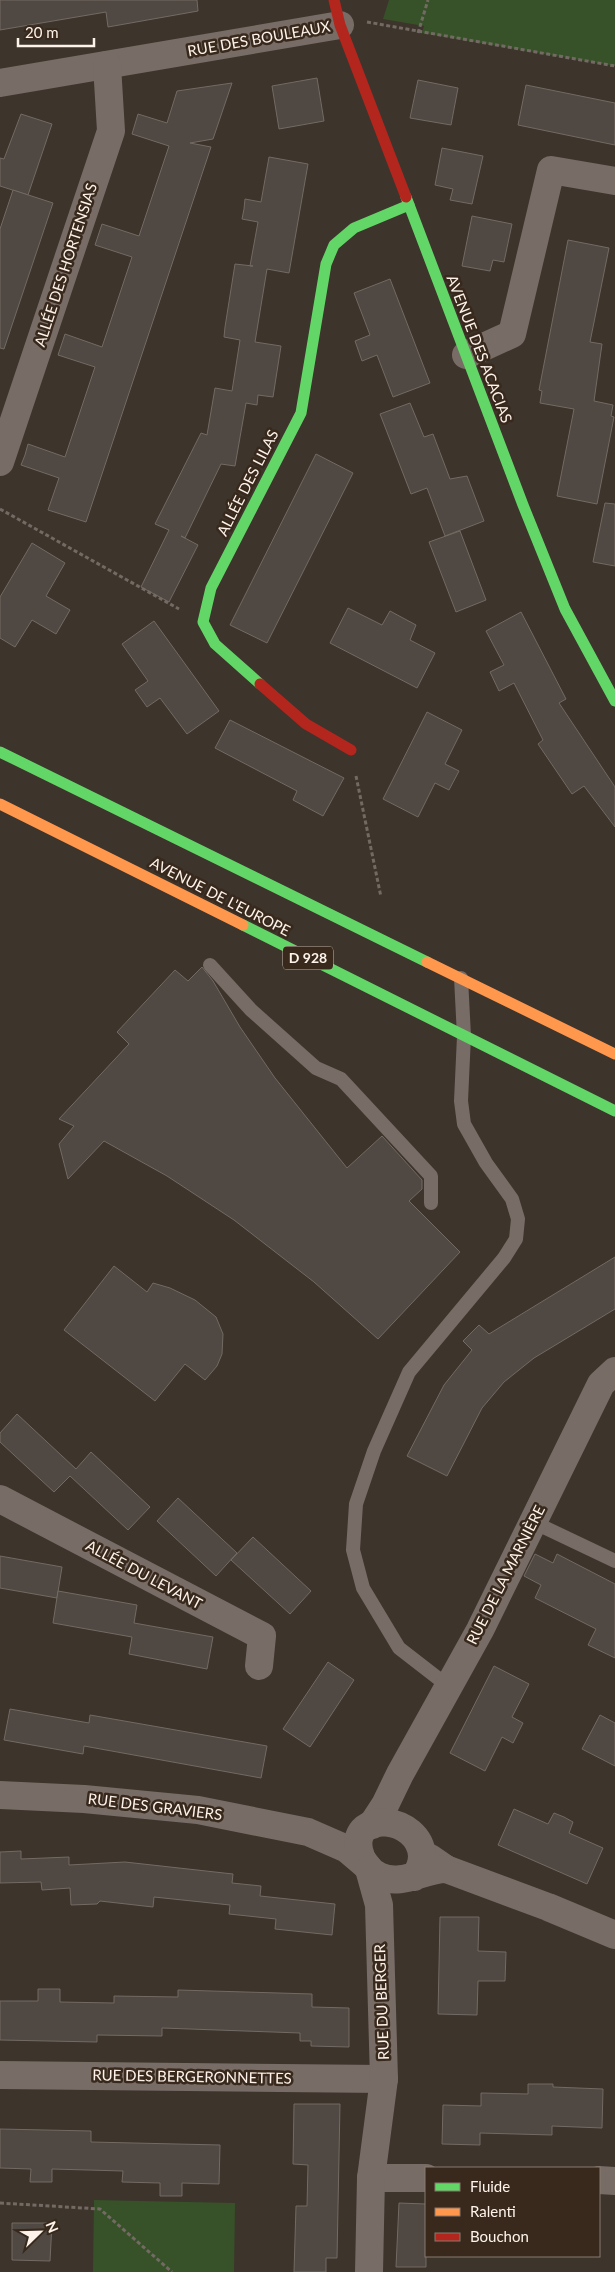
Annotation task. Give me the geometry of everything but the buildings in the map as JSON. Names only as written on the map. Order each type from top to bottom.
[{"type":"street","name":"RUE DES BOULEAUX","points":[[0,83],[107,65],[337,12]]},
{"type":"street","name":"AVENUE DES ACACIAS","points":[[337,12],[466,355],[565,609],[615,701]]},
{"type":"street","name":"ALLÉE DES HORTENSIAS","points":[[0,462],[111,131],[107,65]]},
{"type":"street","points":[[466,355],[512,334],[551,170],[615,182]]},
{"type":"street","name":"ALLÉE DES LILAS","points":[[203,622],[211,588],[301,413],[326,264],[334,245],[354,228],[409,205]]},
{"type":"street","points":[[203,622],[215,644],[306,724],[351,750]]},
{"type":"street","points":[[0,752],[615,1054]]},
{"type":"street","name":"AVENUE DE L'EUROPE","points":[[0,804],[615,1111]]},
{"type":"street","name":"RUE DE LA MARNIÈRE","points":[[369,1826],[381,1813],[397,1780],[480,1630],[601,1384],[615,1371]]},
{"type":"street","name":"ALLÉE DU LEVANT","points":[[0,1499],[262,1636],[259,1666]]},
{"type":"street","points":[[397,1780],[403,1808],[418,1843],[422,1858],[419,1869],[410,1878]]},
{"type":"street","name":"RUE DES GRAVIERS","points":[[0,1795],[84,1799],[198,1810],[308,1832],[333,1833],[369,1826]]},
{"type":"street","points":[[446,1869],[438,1869],[410,1878],[385,1878],[368,1868],[360,1854],[358,1844],[361,1834],[369,1826],[383,1822],[395,1823],[410,1832],[429,1857],[446,1869],[548,1907],[615,1935]]},
{"type":"street","name":"RUE DES GRAVIERS","points":[[308,1832],[348,1849],[368,1868]]},
{"type":"street","name":"RUE DU BERGER","points":[[368,1868],[377,1891],[384,2079],[372,2178],[369,2272]]},
{"type":"street","name":"RUE DU BERGER","points":[[379,1925],[386,1904],[398,1886],[410,1878]]},
{"type":"street","name":"RUE DES BERGERONNETTES","points":[[0,2075],[384,2079]]},
{"type":"street","points":[[372,2178],[425,2178]]},
{"type":"street","points":[[600,2180],[615,2181]]},
{"type":"lane","points":[[210,965],[251,1010],[316,1068],[341,1079],[431,1176],[431,1203]]},
{"type":"lane","points":[[448,1686],[399,1648],[363,1588],[353,1550],[356,1504],[374,1451],[409,1372],[504,1258],[516,1239],[518,1219],[512,1199],[486,1162],[464,1124],[461,1101],[464,1036],[460,978]]},
{"type":"lane","points":[[533,1522],[615,1561]]},
{"type":"path","points":[[418,32],[428,0]]},
{"type":"path","points":[[337,12],[362,22],[615,66]]},
{"type":"path","points":[[0,509],[203,622]]},
{"type":"path","points":[[351,750],[381,897]]},
{"type":"path","points":[[0,2204],[100,2209],[172,2272]]},
{"type":"green space","points":[[389,0],[615,0],[615,66],[422,33],[424,26],[383,19]]},
{"type":"green space","points":[[94,2200],[235,2203],[234,2272],[93,2272]]},
{"type":"traffic: fast","points":[[406,197],[523,505],[565,609],[615,701]]},
{"type":"traffic: fast","points":[[260,684],[215,644],[203,622],[211,588],[301,413],[326,264],[334,245],[354,228],[409,205]]},
{"type":"traffic: fast","points":[[0,752],[427,962]]},
{"type":"traffic: fast","points":[[243,925],[615,1111]]},
{"type":"traffic: slow","points":[[0,804],[243,925]]},
{"type":"traffic: slow","points":[[427,962],[615,1054]]},
{"type":"traffic: jam","points":[[334,0],[340,25],[406,197]]},
{"type":"traffic: jam","points":[[260,684],[306,724],[351,750]]}]
